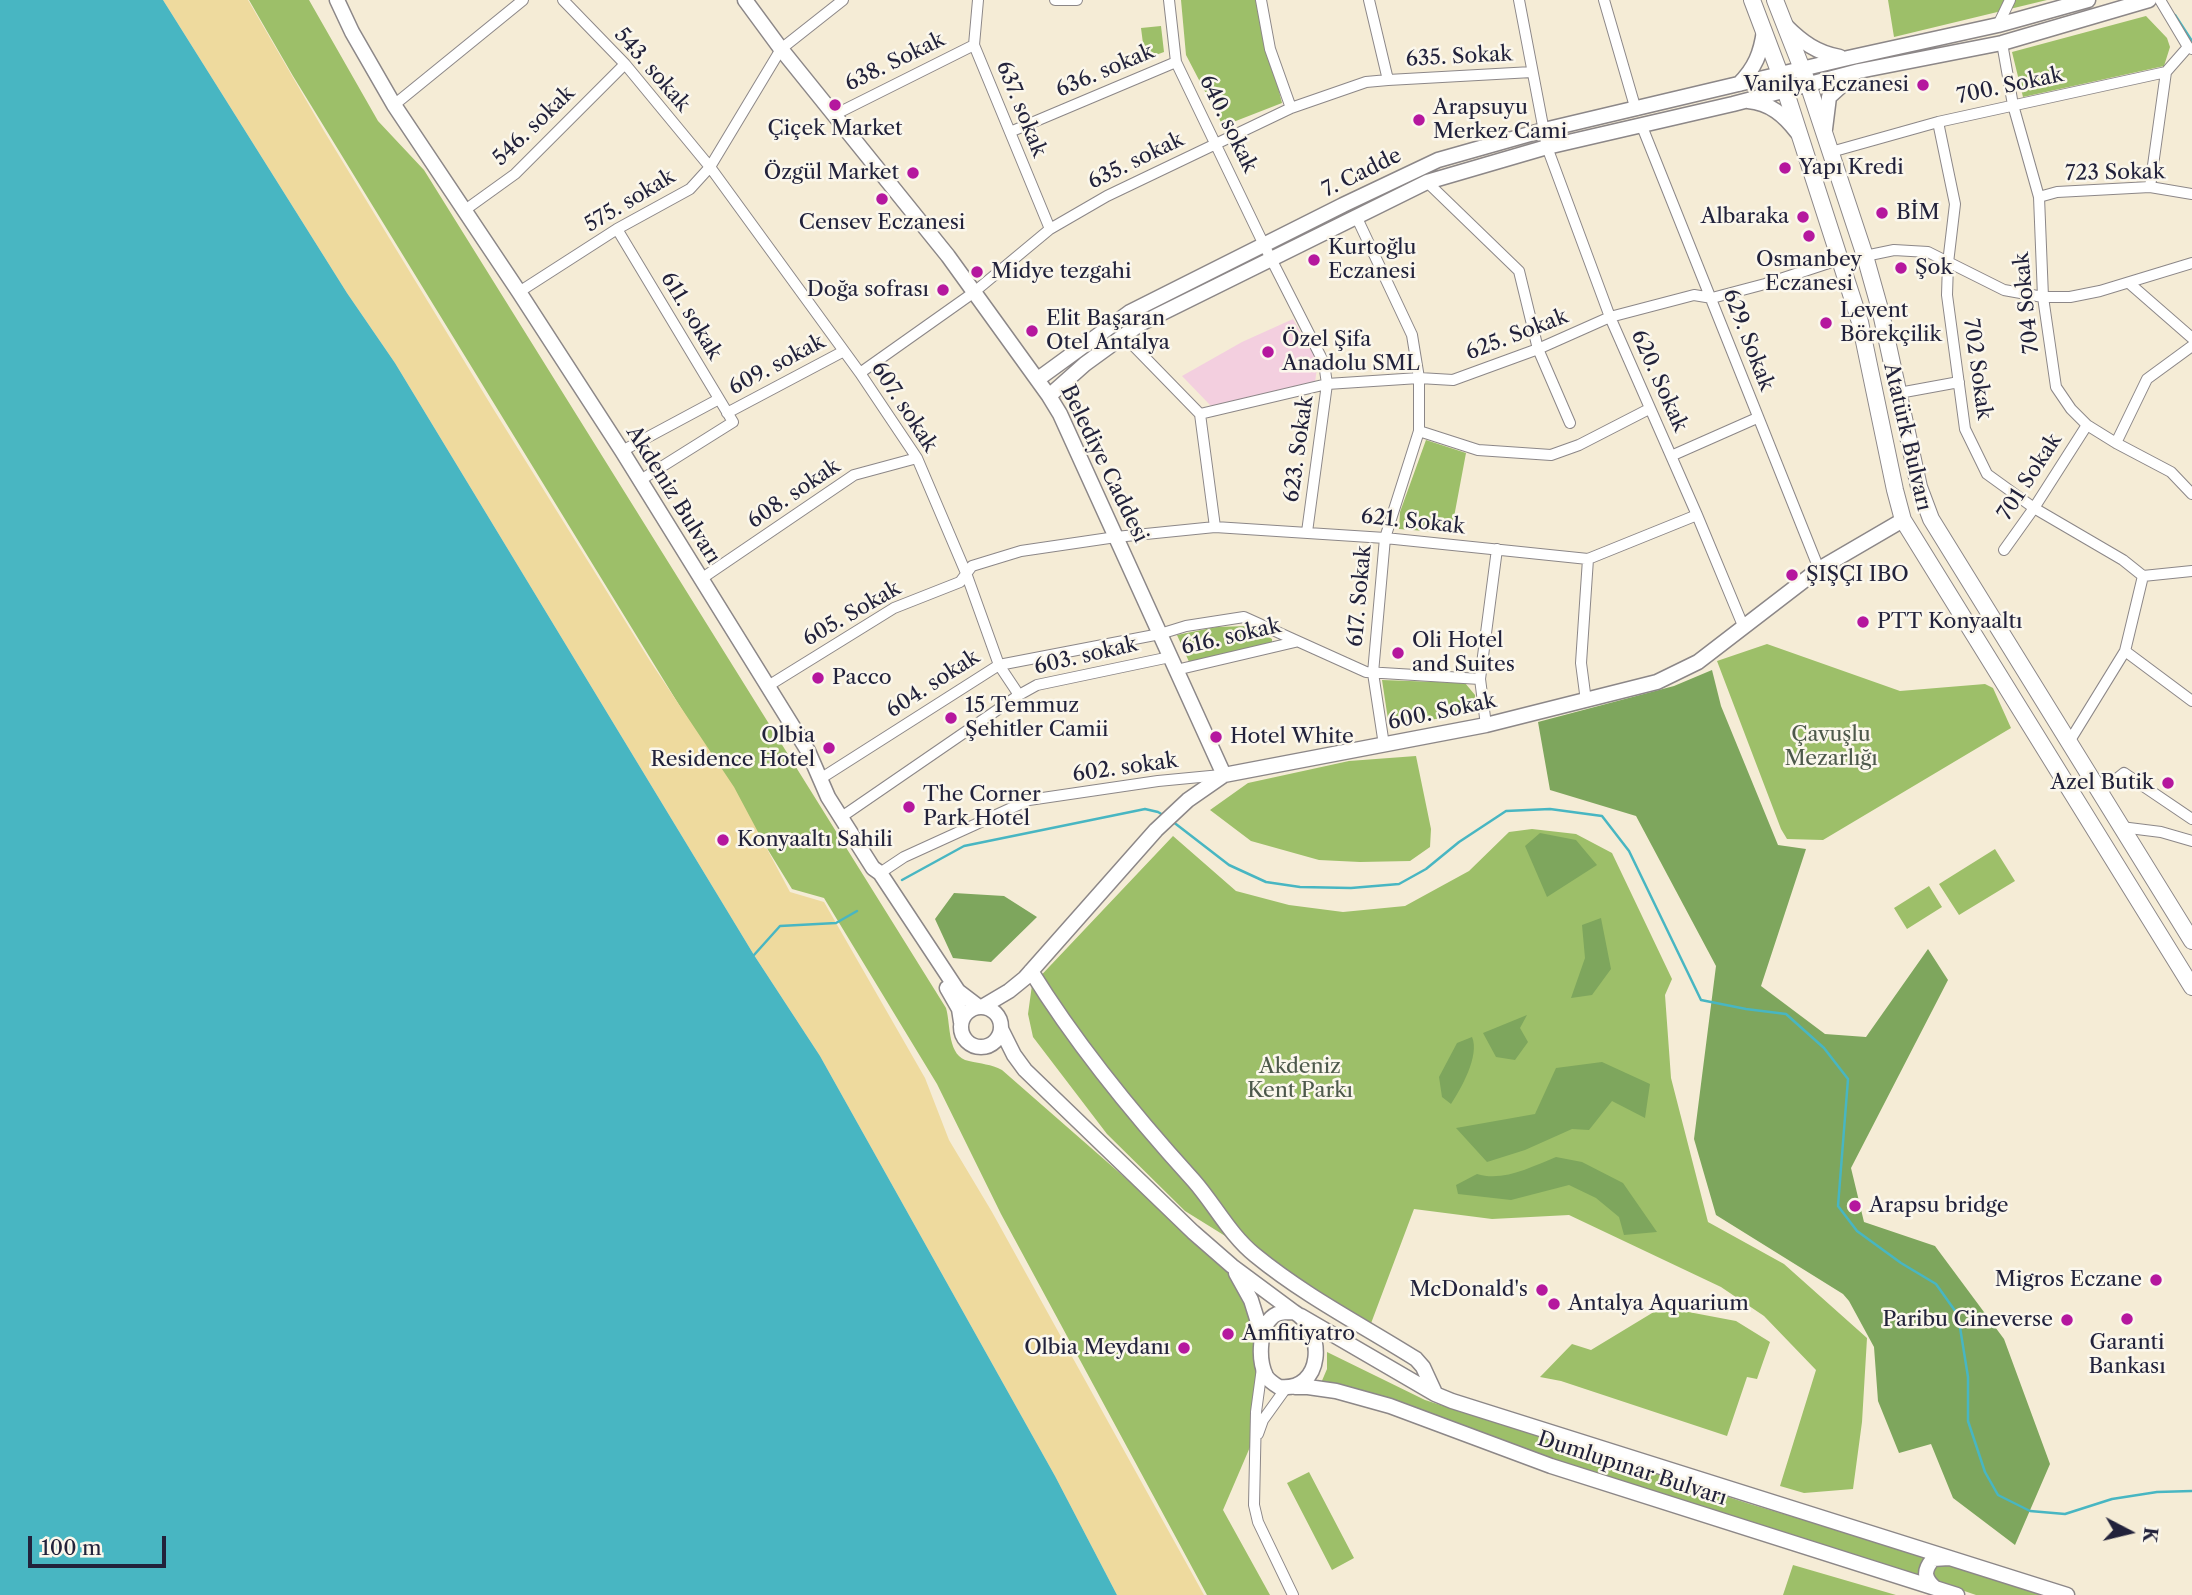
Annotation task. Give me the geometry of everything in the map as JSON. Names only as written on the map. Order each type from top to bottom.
[{"type":"main road","name":"Akdeniz Bulvarı","points":[[337,0],[394,105],[622,451],[808,751],[840,818],[958,991],[981,1007]]},
{"type":"main road","name":"Belediye Caddesi","points":[[745,0],[780,49],[948,256],[1049,396],[1060,414],[1224,775]]},
{"type":"main road","name":"Atatürk Bulvarı","points":[[1752,0],[1780,74],[1860,322],[1903,520],[2192,987]]},
{"type":"main road","name":"Atatürk Bulvarı","points":[[1775,0],[1805,76],[1865,256],[1919,487],[1931,519],[2192,940]]},
{"type":"main road","points":[[1805,76],[1848,58],[1998,25],[2088,0]]},
{"type":"main road","points":[[1805,76],[1859,71],[2001,43],[2150,0]]},
{"type":"main road","points":[[1786,26],[1816,50],[1848,58]]},
{"type":"main road","points":[[1737,86],[1752,71],[1764,29]]},
{"type":"main road","points":[[1825,134],[1829,97],[1859,71]]},
{"type":"main road","name":"7. Cadde","points":[[1049,396],[1140,324],[1268,252],[1343,205],[1438,160],[1544,130],[1780,74],[1805,76]]},
{"type":"main road","name":"7. Cadde","points":[[1038,379],[1130,312],[1356,216],[1427,182],[1548,147],[1785,90],[1805,76]]},
{"type":"main road","points":[[1747,100],[1757,102],[1782,115],[1798,135]]},
{"type":"main road","name":"600. Sokak","points":[[1028,974],[1156,830],[1188,800],[1224,775],[1486,725],[1657,682],[1698,662],[1819,569],[1903,520]]},
{"type":"main road","points":[[876,870],[876,876],[955,1000],[963,1038],[971,1045],[997,1052],[1025,1070]]},
{"type":"main road","points":[[961,1022],[970,1010],[1003,996],[1028,974]]},
{"type":"main road","points":[[981,1047],[996,1040],[1013,995],[1028,974]]},
{"type":"main road","points":[[1028,974],[1115,1092],[1195,1182],[1243,1244],[1291,1282],[1416,1359],[1423,1367],[1435,1394]]},
{"type":"main road","points":[[981,1007],[995,1013],[1014,1055],[1025,1070],[1232,1266],[1251,1300],[1262,1335],[1263,1364],[1266,1376],[1271,1382],[1279,1387],[1291,1388],[1309,1376],[1315,1357],[1313,1336],[1306,1321],[1297,1314],[1275,1315],[1262,1335]]},
{"type":"main road","name":"Dumlupınar Bulvarı","points":[[1232,1266],[1297,1314],[1435,1394],[1452,1401],[2067,1595]]},
{"type":"main road","name":"Dumlupınar Bulvarı","points":[[1291,1388],[1326,1389],[1390,1406],[1550,1466],[1957,1595]]},
{"type":"main road","points":[[1936,1588],[1926,1575],[1927,1566],[1933,1559],[1950,1558]]},
{"type":"street","points":[[394,105],[523,0]]},
{"type":"street","name":"543. sokak","points":[[563,0],[625,64],[710,167]]},
{"type":"street","points":[[780,49],[843,0]]},
{"type":"street","name":"637. sokak","points":[[978,0],[974,45],[1050,229]]},
{"type":"street","points":[[1055,0],[1077,0]]},
{"type":"street","name":"640. sokak","points":[[1168,0],[1176,62],[1268,252]]},
{"type":"street","points":[[1261,0],[1270,49],[1291,108]]},
{"type":"street","name":"635. sokak","points":[[860,373],[973,293],[1050,229],[1107,196],[1291,108],[1366,82],[1388,80],[1369,0]]},
{"type":"street","name":"620. Sokak","points":[[1519,0],[1548,147],[1610,317],[1744,628]]},
{"type":"street","points":[[1604,0],[1636,110]]},
{"type":"street","points":[[1998,25],[2010,0]]},
{"type":"street","points":[[2150,187],[2166,72],[2190,48],[2160,0]]},
{"type":"street","name":"704 Sokak","points":[[2001,43],[2013,105],[2039,197],[2043,298],[2056,387],[2071,409],[2087,425],[2171,472],[2192,494]]},
{"type":"street","name":"638. Sokak","points":[[834,115],[974,45]]},
{"type":"street","name":"575. sokak","points":[[519,292],[617,229],[690,188],[710,167],[780,49]]},
{"type":"street","name":"636. sokak","points":[[1010,132],[1176,62]]},
{"type":"street","name":"546. sokak","points":[[465,210],[515,174],[625,64]]},
{"type":"street","name":"635. Sokak","points":[[1388,80],[1532,72]]},
{"type":"street","name":"700. Sokak","points":[[1831,152],[1938,122],[2166,72]]},
{"type":"street","name":"702 Sokak","points":[[1938,122],[1955,204],[1947,295],[1965,429],[1987,474],[2034,508],[2123,561],[2143,576]]},
{"type":"street","name":"629. Sokak","points":[[1641,124],[1819,569]]},
{"type":"street","name":"607. sokak","points":[[710,167],[860,373],[917,458],[966,573],[999,665],[1019,695]]},
{"type":"street","points":[[1427,182],[1519,271],[1538,349],[1570,424]]},
{"type":"street","name":"723 Sokak","points":[[2039,197],[2057,192],[2150,187],[2192,194]]},
{"type":"street","name":"617. Sokak","points":[[1356,216],[1412,335],[1419,378],[1419,432],[1385,538],[1373,673],[1384,746]]},
{"type":"street","name":"611. sokak","points":[[617,229],[730,417]]},
{"type":"street","points":[[1865,256],[1886,251],[1928,252],[2004,290],[2043,298],[2070,297],[2129,283],[2192,262]]},
{"type":"street","name":"623. Sokak","points":[[1268,252],[1324,363],[1327,384],[1307,531]]},
{"type":"street","name":"625. Sokak","points":[[1200,414],[1327,384],[1419,378],[1453,380],[1538,349],[1610,317],[1694,295],[1712,298],[1840,260]]},
{"type":"street","points":[[2129,283],[2192,338]]},
{"type":"street","points":[[1123,335],[1200,414],[1215,527]]},
{"type":"street","points":[[2116,443],[2147,379],[2192,346]]},
{"type":"street","name":"609. sokak","points":[[639,481],[730,417],[844,351]]},
{"type":"street","points":[[1899,393],[1959,382]]},
{"type":"street","points":[[622,451],[719,399]]},
{"type":"street","points":[[1419,432],[1478,450],[1551,455],[1579,445],[1649,409]]},
{"type":"street","points":[[1671,456],[1757,418]]},
{"type":"street","name":"701 Sokak","points":[[2004,550],[2087,425]]},
{"type":"street","name":"608. sokak","points":[[701,579],[854,475],[917,458]]},
{"type":"street","name":"621. Sokak","points":[[1116,537],[1215,527],[1307,531],[1588,559],[1697,515]]},
{"type":"street","name":"605. Sokak","points":[[768,686],[894,608],[960,582],[972,566],[1021,551],[1116,537]]},
{"type":"street","points":[[1486,725],[1480,679],[1497,549]]},
{"type":"street","points":[[1586,701],[1581,663],[1588,559]]},
{"type":"street","points":[[2069,741],[2124,651],[2143,576],[2192,571]]},
{"type":"street","name":"604. sokak","points":[[820,779],[999,665],[1160,634],[1186,626],[1244,617],[1296,642]]},
{"type":"street","name":"616. sokak","points":[[1173,664],[1296,642],[1366,672],[1480,679]]},
{"type":"street","points":[[2124,651],[2192,701]]},
{"type":"street","name":"603. sokak","points":[[840,818],[1037,685],[1173,664]]},
{"type":"street","points":[[2100,792],[2124,774],[2192,819]]},
{"type":"street","name":"602. sokak","points":[[876,870],[1029,800],[1158,781],[1224,775]]},
{"type":"street","points":[[2121,827],[2161,832],[2192,841]]},
{"type":"street","points":[[1263,1364],[1256,1412],[1254,1505],[1258,1522],[1293,1595]]},
{"type":"street","points":[[1256,1441],[1263,1420],[1291,1388]]},
{"type":"shaded area","name":"Özel Şifa Anadolu SML","points":[[1293,319],[1318,362],[1315,382],[1211,406],[1182,376],[1242,342]]},
{"type":"green space","points":[[249,0],[309,0],[378,121],[424,170],[946,1008],[951,1039],[957,1053],[969,1061],[1002,1070],[1210,1252],[1229,1272],[1254,1321],[1258,1359],[1250,1447],[1223,1510],[1270,1595],[1207,1595],[1001,1214],[937,1084],[824,898],[792,889]]},
{"type":"green space","points":[[1181,0],[1256,0],[1282,103],[1223,126],[1186,55]]},
{"type":"green space","points":[[1888,0],[2047,0],[1894,37]]},
{"type":"green space","points":[[2146,16],[2167,38],[2170,47],[2164,66],[2023,97],[2012,52]]},
{"type":"green space","points":[[1161,26],[1164,52],[1145,59],[1141,28]]},
{"type":"green space","points":[[1426,440],[1466,453],[1451,533],[1399,529],[1400,512]]},
{"type":"green space","points":[[1249,626],[1272,639],[1272,643],[1190,664],[1177,635],[1216,627]]},
{"type":"green space","name":"Çavuşlu Mezarlığı","points":[[1767,644],[1900,691],[1985,684],[1993,688],[2011,728],[1823,840],[1787,839],[1717,661]]},
{"type":"green space","points":[[1712,670],[1721,706],[1778,845],[1806,849],[1761,986],[1825,1034],[1866,1037],[1928,949],[1948,980],[1851,1168],[1864,1222],[1935,1246],[2004,1339],[2050,1464],[2015,1545],[1953,1498],[1931,1444],[1899,1453],[1878,1401],[1874,1347],[1843,1294],[1716,1215],[1694,1139],[1716,966],[1636,816],[1550,790],[1538,722],[1674,686]]},
{"type":"green space","points":[[1382,680],[1465,683],[1475,695],[1474,706],[1469,714],[1389,726]]},
{"type":"green space","points":[[1416,756],[1431,829],[1430,847],[1410,861],[1319,860],[1251,841],[1210,810],[1248,783],[1349,761]]},
{"type":"green space","name":"Akdeniz Kent Parkı","points":[[1532,829],[1576,834],[1612,853],[1672,979],[1665,995],[1671,1078],[1708,1222],[1784,1264],[1867,1338],[1862,1422],[1853,1489],[1804,1493],[1780,1486],[1816,1370],[1764,1316],[1721,1287],[1569,1215],[1492,1219],[1414,1209],[1370,1326],[1185,1211],[1107,1134],[1033,1037],[1028,1014],[1032,985],[1173,836],[1236,891],[1289,905],[1343,912],[1405,906],[1469,871],[1509,832]]},
{"type":"green space","points":[[1540,833],[1576,840],[1597,865],[1547,897],[1525,846]]},
{"type":"green space","points":[[1995,849],[2015,881],[1959,915],[1939,884]]},
{"type":"green space","points":[[1929,886],[1942,907],[1907,929],[1894,908]]},
{"type":"green space","points":[[954,893],[1004,896],[1037,917],[991,962],[953,958],[935,919]]},
{"type":"green space","points":[[1601,918],[1611,969],[1592,995],[1571,998],[1585,958],[1582,925]]},
{"type":"green space","points":[[1527,1015],[1520,1028],[1528,1042],[1515,1060],[1496,1057],[1483,1033]]},
{"type":"green space","points":[[1472,1037],[1472,1062],[1451,1104],[1442,1097],[1439,1077],[1457,1043]]},
{"type":"green space","points":[[1602,1062],[1650,1084],[1645,1118],[1612,1101],[1589,1130],[1572,1129],[1525,1150],[1487,1162],[1456,1128],[1535,1114],[1556,1068]]},
{"type":"green space","points":[[1556,1157],[1582,1162],[1623,1183],[1657,1232],[1624,1235],[1619,1217],[1596,1198],[1569,1185],[1511,1200],[1458,1194],[1456,1185],[1477,1174],[1507,1175]]},
{"type":"green space","points":[[1662,1307],[1736,1321],[1770,1342],[1757,1379],[1747,1377],[1727,1436],[1561,1381],[1540,1377],[1572,1344],[1591,1350]]},
{"type":"green space","points":[[1327,1352],[1425,1400],[1750,1504],[1925,1556],[1918,1578],[1594,1473],[1396,1404],[1321,1383],[1327,1369]]},
{"type":"green space","points":[[1309,1472],[1354,1558],[1332,1570],[1287,1483]]},
{"type":"green space","points":[[1946,1564],[2047,1595],[1976,1595],[1935,1581],[1934,1567]]},
{"type":"green space","points":[[1793,1565],[1896,1595],[1783,1595]]},
{"type":"sand","name":"Konyaaltı Sahili","points":[[163,0],[248,0],[324,131],[494,410],[650,661],[734,787],[790,892],[824,902],[925,1078],[949,1140],[992,1212],[1204,1595],[1117,1595],[1055,1476],[820,1056],[754,955],[395,363],[347,293]]},
{"type":"water","points":[[0,0],[163,0],[347,293],[395,363],[754,955],[820,1056],[1055,1476],[1117,1595],[0,1595]]},
{"type":"waterway","points":[[2175,15],[2192,41]]},
{"type":"waterway","points":[[902,880],[964,846],[1145,809],[1163,815]]},
{"type":"waterway","points":[[1172,821],[1229,865],[1266,882],[1300,887],[1351,888],[1399,884],[1426,869],[1459,842],[1506,811],[1550,809],[1602,816],[1629,851],[1701,1000],[1786,1014],[1824,1048],[1848,1079],[1838,1206],[1857,1231],[1936,1284],[1958,1315],[1968,1377],[1968,1421],[1985,1472],[1998,1495],[2030,1511],[2065,1514],[2112,1499],[2157,1492],[2192,1491]]},
{"type":"waterway","points":[[754,955],[780,926],[836,923],[857,911]]},
{"type":"place","name":"Vanilya Eczanesi","points":[[1923,85]]},
{"type":"place","name":"Çiçek Market","points":[[835,105]]},
{"type":"place","name":"Arapsuyu Merkez Cami","points":[[1419,120]]},
{"type":"place","name":"Yapı Kredi","points":[[1785,168]]},
{"type":"place","name":"Özgül Market","points":[[913,173]]},
{"type":"place","name":"Censev Eczanesi","points":[[882,199]]},
{"type":"place","name":"BİM","points":[[1882,213]]},
{"type":"place","name":"Albaraka","points":[[1803,217]]},
{"type":"place","name":"Osmanbey Eczanesi","points":[[1809,236]]},
{"type":"place","name":"Kurtoğlu Eczanesi","points":[[1314,260]]},
{"type":"place","name":"Şok","points":[[1901,268]]},
{"type":"place","name":"Midye tezgahi","points":[[977,272]]},
{"type":"place","name":"Doğa sofrası","points":[[943,290]]},
{"type":"place","name":"Levent Börekçilik","points":[[1826,323]]},
{"type":"place","name":"Elit Başaran Otel Antalya","points":[[1032,331]]},
{"type":"place","name":"Özel Şifa Anadolu SML","points":[[1268,352]]},
{"type":"place","name":"ŞIŞÇI IBO","points":[[1792,575]]},
{"type":"place","name":"PTT Konyaaltı","points":[[1863,622]]},
{"type":"place","name":"Oli Hotel and Suites","points":[[1398,653]]},
{"type":"place","name":"Pacco","points":[[818,678]]},
{"type":"place","name":"15 Temmuz Şehitler Camii","points":[[951,718]]},
{"type":"place","name":"Hotel White","points":[[1216,737]]},
{"type":"place","name":"Olbia Residence Hotel","points":[[829,748]]},
{"type":"place","name":"Azel Butik","points":[[2168,783]]},
{"type":"place","name":"The Corner Park Hotel","points":[[909,807]]},
{"type":"place","name":"Konyaaltı Sahili","points":[[723,840]]},
{"type":"place","name":"Arapsu bridge","points":[[1855,1206]]},
{"type":"place","name":"Migros Eczane","points":[[2156,1280]]},
{"type":"place","name":"McDonald's","points":[[1542,1290]]},
{"type":"place","name":"Antalya Aquarium","points":[[1554,1304]]},
{"type":"place","name":"Garanti Bankası","points":[[2127,1319]]},
{"type":"place","name":"Paribu Cineverse","points":[[2067,1320]]},
{"type":"place","name":"Amfitiyatro","points":[[1228,1334]]},
{"type":"place","name":"Olbia Meydanı","points":[[1184,1348]]}]
